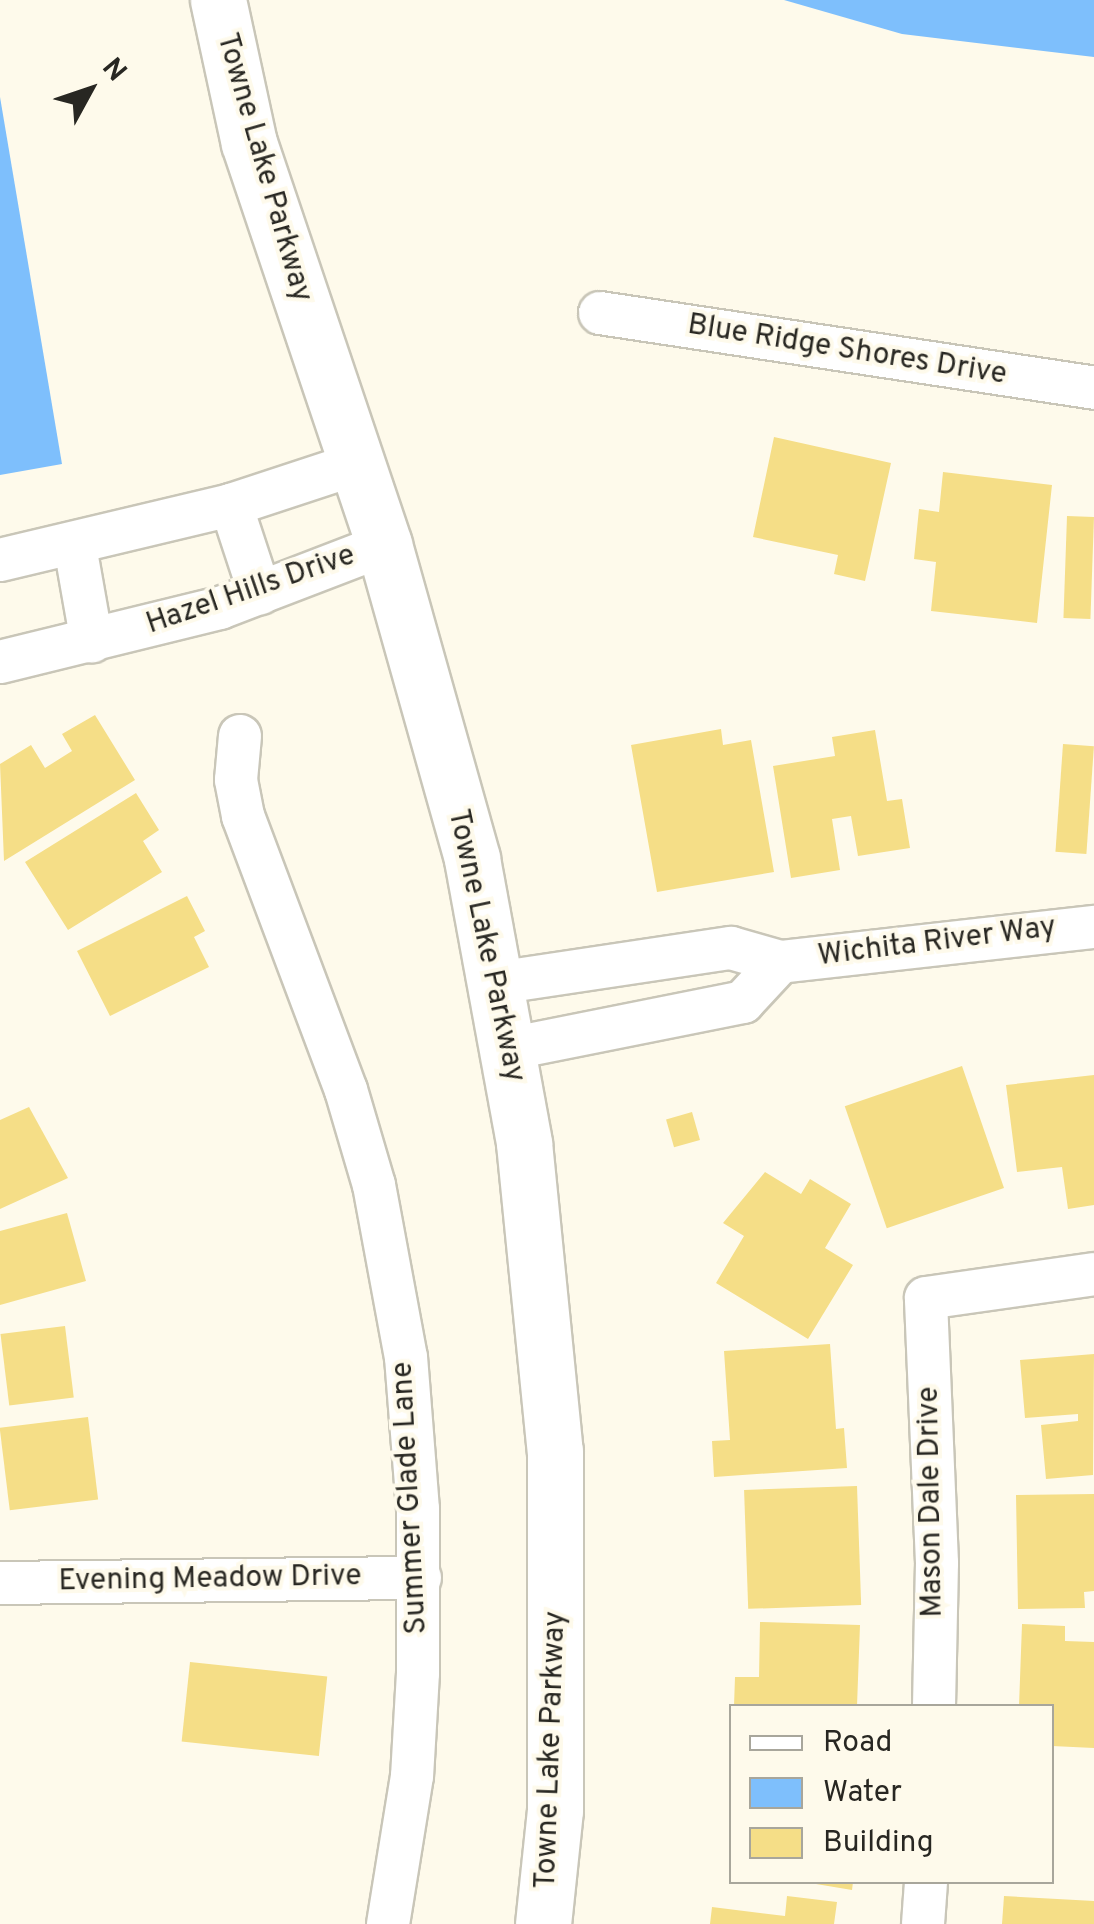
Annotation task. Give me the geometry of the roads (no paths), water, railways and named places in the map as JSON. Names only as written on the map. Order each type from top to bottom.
[{"type":"street","name":"Towne Lake Parkway","points":[[218,0],[271,216],[384,544],[472,859],[508,1049],[543,1295],[556,1451],[555,1810],[543,1924]]},
{"type":"street","name":"Blue Ridge Shores Drive","points":[[600,313],[1094,388]]},
{"type":"street","points":[[0,560],[75,546],[231,504],[356,464]]},
{"type":"street","points":[[231,504],[260,593]]},
{"type":"street","name":"Hazel Hills Drive","points":[[0,662],[92,642],[260,593],[384,544]]},
{"type":"street","points":[[75,546],[92,642]]},
{"type":"street","name":"Summer Glade Lane","points":[[240,736],[236,780],[243,816],[320,1006],[374,1184],[406,1357],[420,1578],[412,1776],[388,1924]]},
{"type":"street","name":"Wichita River Way","points":[[496,984],[731,948],[780,962],[1094,927]]},
{"type":"street","name":"Wichita River Way","points":[[508,1049],[743,1002],[780,962]]},
{"type":"street","name":"Mason Dale Drive","points":[[934,1704],[937,1563],[926,1298],[1094,1274]]},
{"type":"street","name":"Evening Meadow Drive","points":[[0,1583],[420,1578]]},
{"type":"street","points":[[923,1924],[926,1884]]},
{"type":"water","points":[[784,0],[1094,0],[1094,57],[902,34]]},
{"type":"water","points":[[0,97],[62,464],[0,475]]}]
